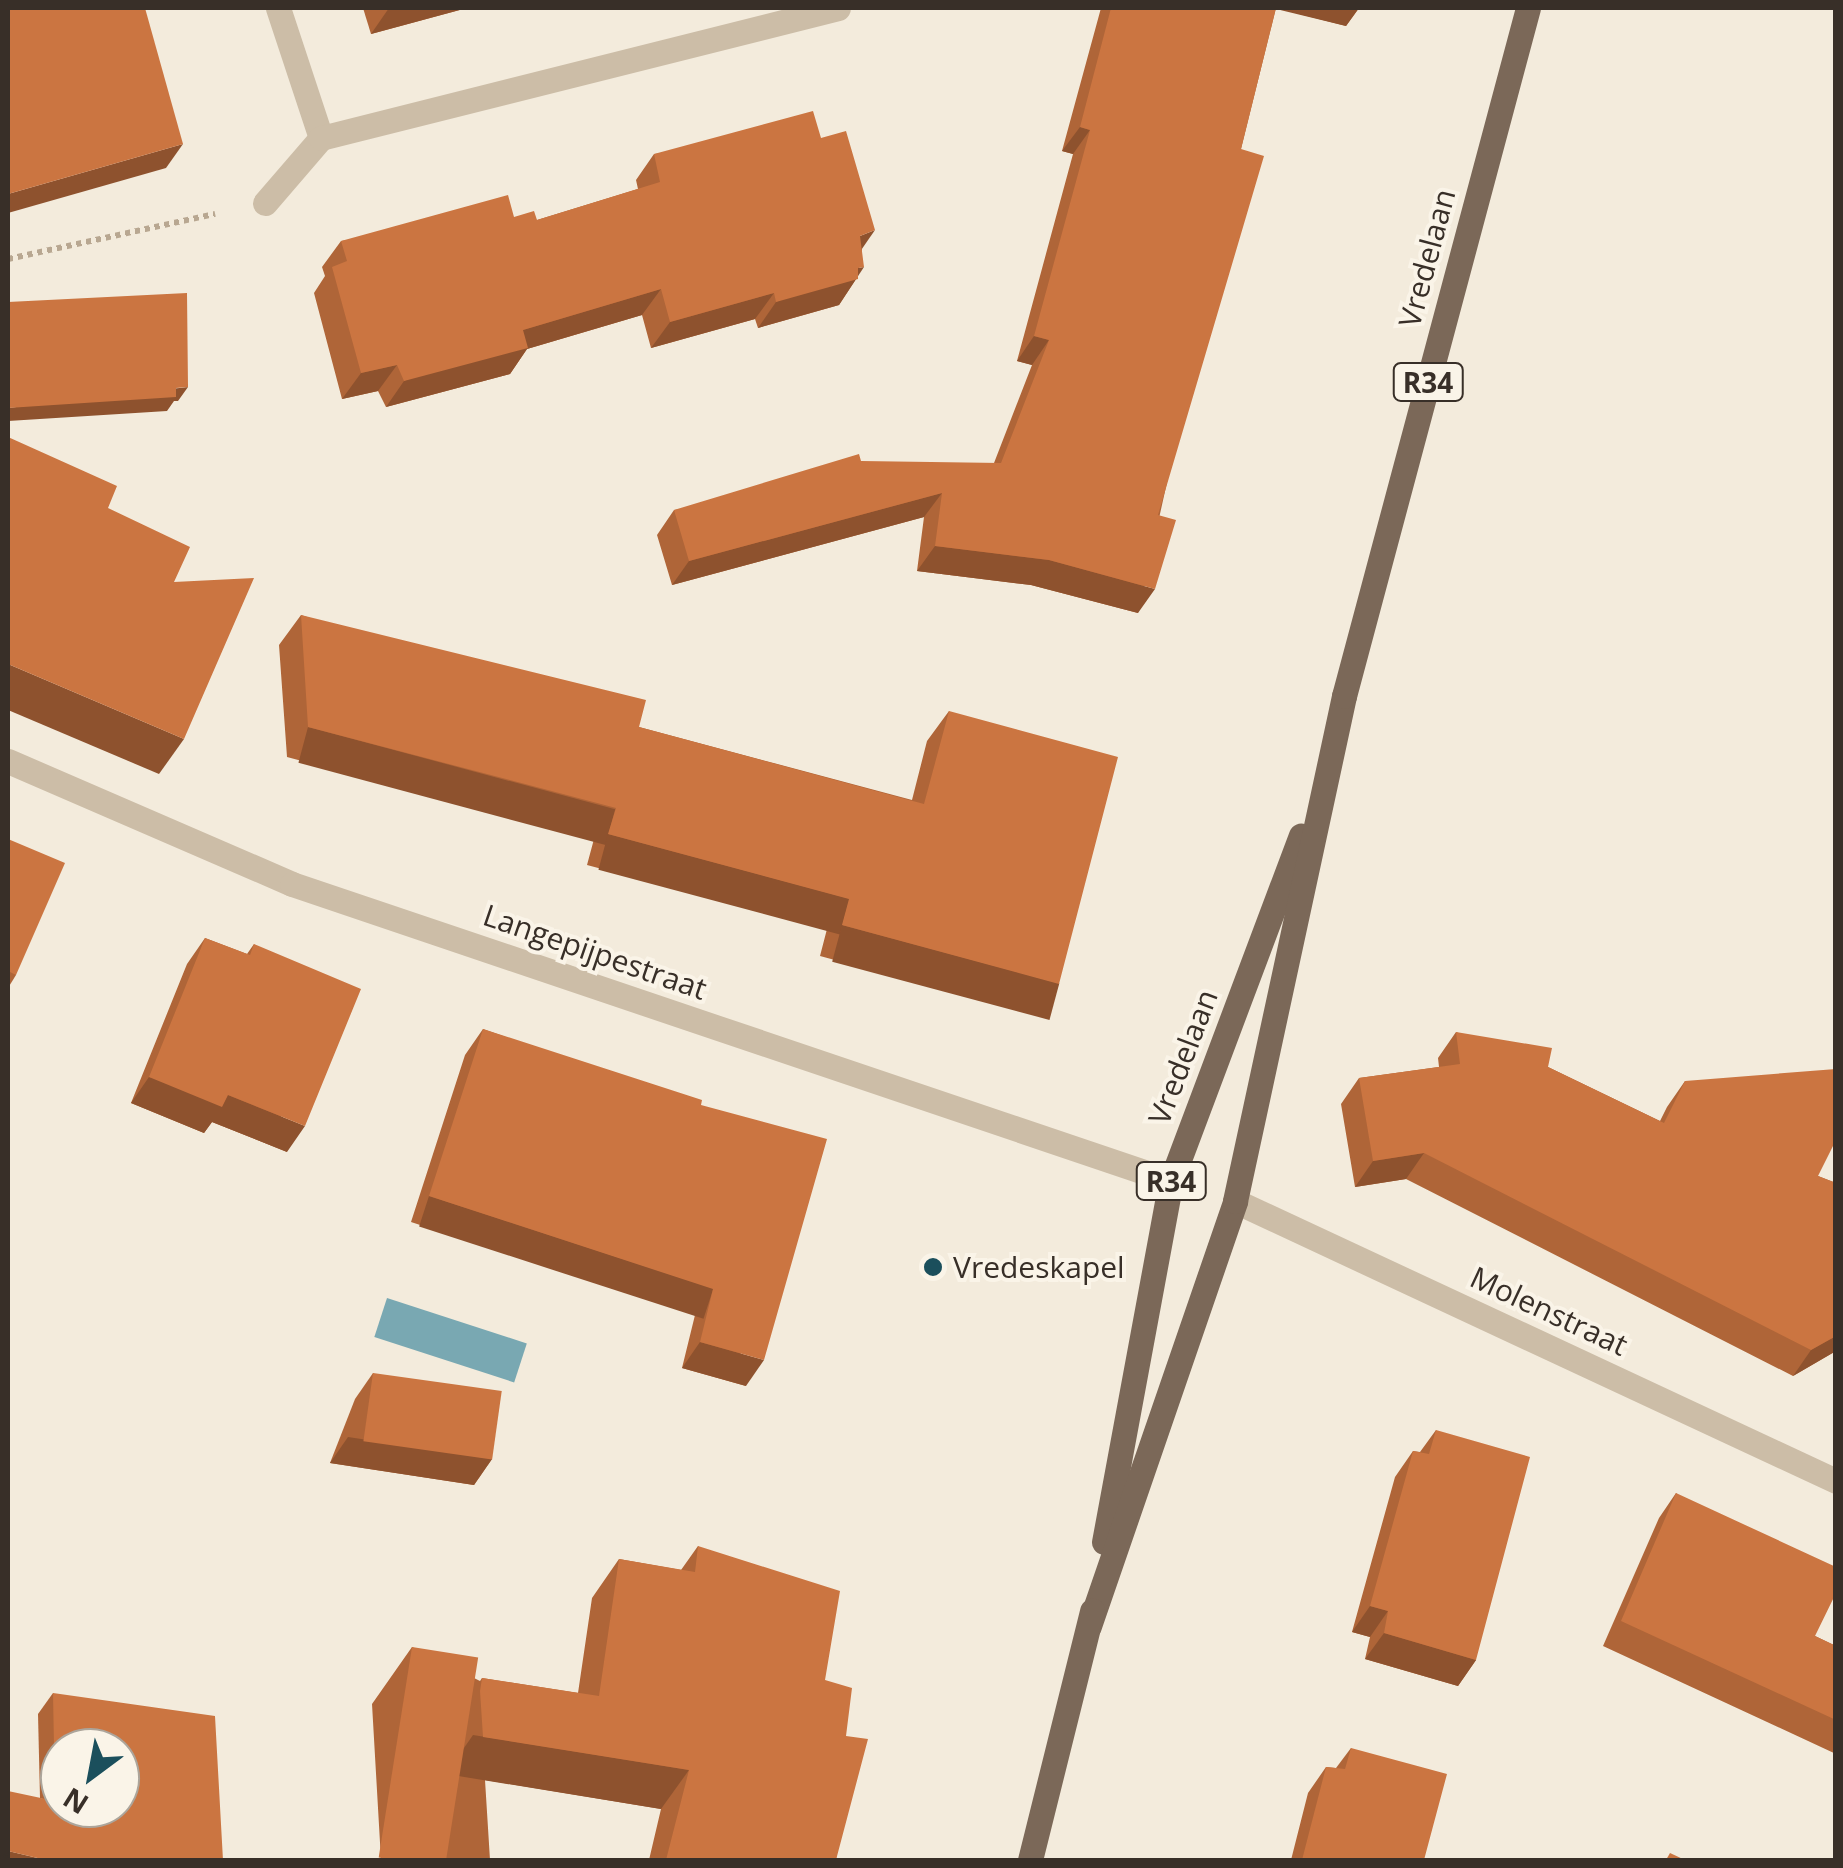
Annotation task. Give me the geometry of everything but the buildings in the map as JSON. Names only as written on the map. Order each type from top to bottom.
[{"type":"main road","name":"Vredelaan","points":[[1089,1626],[1234,1201],[1331,757],[1528,8]]},
{"type":"main road","name":"Vredelaan","points":[[1030,1860],[1089,1626],[1171,1181],[1331,757]]},
{"type":"street","points":[[278,8],[321,138]]},
{"type":"street","points":[[264,203],[321,138],[838,8]]},
{"type":"street","name":"Langepijpestraat","points":[[8,760],[292,884],[1171,1181]]},
{"type":"street","name":"Molenstraat","points":[[1234,1201],[1836,1480]]},
{"type":"path","points":[[8,260],[264,203]]},
{"type":"water","points":[[387,1298],[527,1343],[514,1382],[374,1337]]},
{"type":"place","name":"Vredeskapel","points":[[933,1267]]}]
